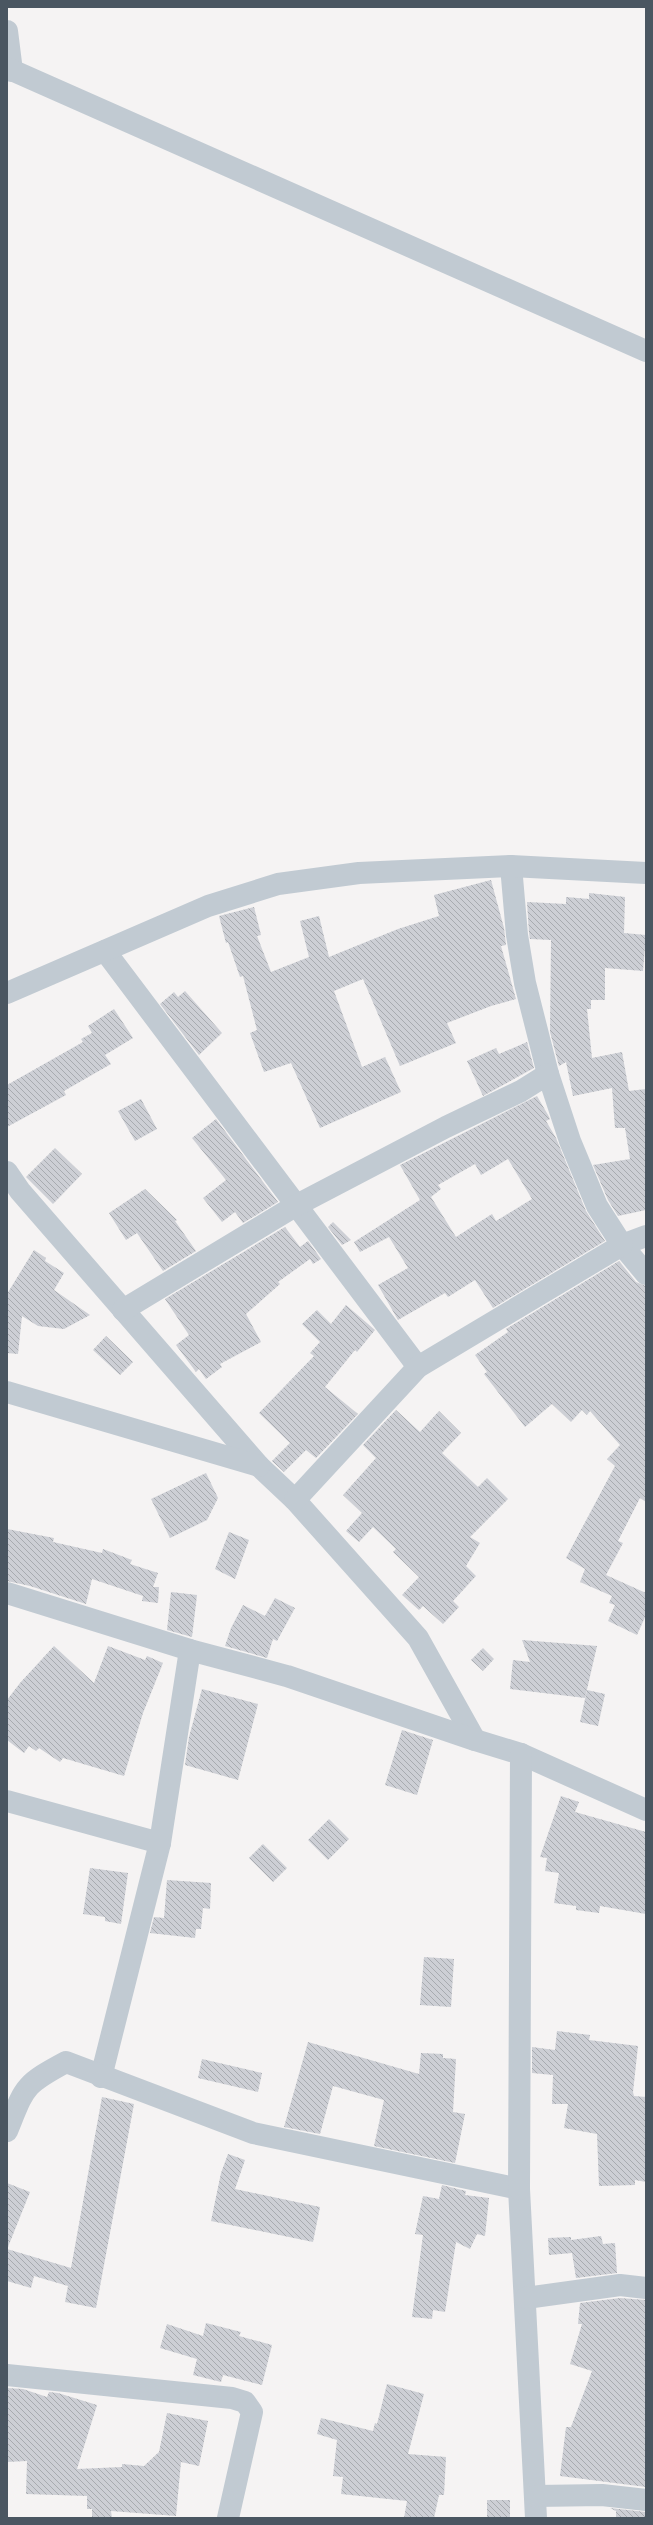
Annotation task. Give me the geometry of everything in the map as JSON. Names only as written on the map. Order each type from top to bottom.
[{"type":"street","points":[[7,31],[9,69],[646,351]]},
{"type":"street","points":[[7,993],[105,952],[208,906],[278,884],[359,873],[511,866],[646,873]]},
{"type":"street","points":[[511,866],[517,935],[525,983],[548,1074],[570,1142],[597,1206],[622,1245],[646,1274]]},
{"type":"street","points":[[105,952],[295,1206],[418,1367]]},
{"type":"street","points":[[123,1310],[295,1206],[446,1127],[521,1091],[548,1074]]},
{"type":"street","points":[[7,1172],[20,1191],[259,1466],[295,1500],[418,1638],[475,1740]]},
{"type":"street","points":[[295,1500],[418,1367],[622,1245],[646,1236]]},
{"type":"street","points":[[7,1392],[259,1466]]},
{"type":"street","points":[[7,1593],[190,1650],[287,1676],[475,1740],[521,1754],[646,1810]]},
{"type":"street","points":[[102,2077],[160,1843],[190,1650]]},
{"type":"street","points":[[521,1754],[519,2189],[526,2298],[536,2518]]},
{"type":"street","points":[[7,1801],[160,1843]]},
{"type":"street","points":[[7,2131],[23,2091],[34,2079],[66,2062],[102,2077],[253,2133],[519,2189]]},
{"type":"street","points":[[526,2298],[620,2285],[646,2288]]},
{"type":"street","points":[[7,2376],[232,2398],[245,2402],[252,2412],[228,2518]]},
{"type":"street","points":[[536,2496],[602,2495],[646,2500]]},
{"type":"building","points":[[491,880],[504,928],[506,945],[501,946],[516,999],[491,1006],[447,1023],[456,1043],[400,1066],[363,979],[334,991],[362,1067],[385,1057],[401,1092],[320,1128],[291,1063],[264,1072],[250,1033],[257,1030],[243,976],[240,977],[228,942],[226,943],[219,916],[254,907],[261,935],[257,936],[271,972],[309,957],[300,921],[319,916],[329,957],[398,929],[439,916],[434,895]]},
{"type":"building","points":[[589,893],[625,897],[624,933],[646,935],[643,971],[605,968],[605,1000],[591,1000],[591,1009],[587,1009],[592,1058],[622,1052],[629,1091],[646,1089],[646,1210],[618,1216],[608,1200],[593,1165],[630,1159],[625,1128],[615,1128],[612,1088],[573,1096],[566,1062],[559,1066],[550,1032],[551,940],[530,939],[529,933],[527,902],[566,904],[566,897],[589,899]]},
{"type":"building","points":[[185,991],[222,1033],[199,1055],[160,1004],[174,992],[178,997]]},
{"type":"building","points":[[114,1009],[133,1038],[105,1055],[111,1064],[64,1091],[66,1095],[7,1127],[7,1085],[83,1042],[81,1039],[92,1033],[88,1026]]},
{"type":"building","points":[[527,1042],[534,1068],[483,1096],[467,1061],[496,1048],[499,1054]]},
{"type":"building","points":[[537,1096],[550,1119],[546,1121],[556,1138],[586,1211],[605,1241],[493,1308],[475,1280],[448,1297],[445,1293],[398,1320],[378,1285],[408,1268],[389,1237],[360,1252],[354,1242],[420,1200],[400,1165]],"holes":[[[508,1159],[532,1199],[496,1221],[492,1214],[456,1237],[431,1197],[441,1189],[438,1185],[475,1164],[481,1175]]]},
{"type":"building","points":[[141,1099],[157,1129],[135,1141],[118,1111]]},
{"type":"building","points":[[216,1119],[278,1202],[243,1223],[235,1212],[222,1222],[203,1198],[226,1180],[192,1138]]},
{"type":"building","points":[[55,1148],[82,1174],[53,1204],[26,1177]]},
{"type":"building","points":[[145,1189],[177,1220],[175,1221],[196,1251],[163,1271],[137,1233],[126,1240],[109,1213]]},
{"type":"building","points":[[333,1222],[351,1240],[342,1245],[328,1227]]},
{"type":"building","points":[[285,1227],[300,1247],[308,1241],[321,1259],[313,1264],[310,1259],[278,1282],[280,1284],[246,1314],[261,1342],[220,1364],[222,1367],[206,1379],[199,1369],[196,1372],[176,1345],[189,1335],[165,1299]]},
{"type":"building","points":[[34,1250],[46,1258],[45,1261],[64,1273],[54,1290],[90,1315],[64,1329],[38,1326],[22,1316],[18,1354],[7,1353],[7,1294]]},
{"type":"building","points":[[619,1261],[636,1282],[646,1286],[646,1502],[640,1498],[618,1541],[623,1543],[606,1575],[646,1593],[646,1615],[637,1635],[608,1621],[615,1605],[609,1603],[612,1596],[580,1582],[585,1569],[566,1558],[615,1466],[607,1459],[620,1445],[590,1411],[587,1415],[582,1410],[571,1422],[552,1404],[525,1427],[484,1374],[487,1372],[475,1355],[508,1332],[506,1329]]},
{"type":"building","points":[[346,1305],[375,1330],[357,1352],[355,1350],[325,1387],[358,1414],[316,1458],[306,1450],[284,1472],[272,1461],[290,1443],[259,1413],[314,1356],[310,1353],[320,1342],[302,1324],[317,1310],[331,1324]]},
{"type":"building","points":[[106,1336],[133,1362],[120,1375],[93,1350]]},
{"type":"building","points":[[396,1410],[420,1432],[439,1411],[461,1433],[442,1453],[478,1487],[487,1478],[508,1499],[470,1537],[480,1543],[466,1566],[476,1576],[453,1601],[459,1607],[443,1624],[423,1606],[419,1610],[402,1595],[419,1577],[393,1552],[396,1549],[373,1527],[359,1542],[346,1531],[362,1513],[343,1495],[376,1458],[363,1445]]},
{"type":"building","points":[[206,1473],[218,1498],[207,1520],[170,1538],[151,1499]]},
{"type":"building","points":[[7,1529],[54,1538],[53,1542],[102,1553],[103,1549],[132,1560],[130,1564],[158,1573],[153,1587],[159,1587],[158,1603],[142,1601],[143,1596],[92,1579],[86,1604],[30,1586],[7,1581]]},
{"type":"building","points":[[229,1532],[249,1540],[235,1579],[215,1569]]},
{"type":"building","points":[[171,1592],[197,1595],[192,1637],[167,1630]]},
{"type":"building","points":[[275,1598],[295,1608],[277,1641],[273,1639],[267,1658],[225,1646],[231,1628],[243,1605],[265,1616]]},
{"type":"building","points":[[522,1640],[597,1646],[585,1698],[510,1689],[513,1660],[530,1662]]},
{"type":"building","points":[[54,1646],[94,1683],[108,1646],[145,1660],[147,1656],[163,1663],[143,1713],[124,1776],[63,1758],[60,1762],[39,1748],[36,1751],[29,1746],[24,1753],[7,1740],[7,1700],[20,1683]]},
{"type":"building","points":[[483,1648],[494,1659],[483,1671],[471,1660]]},
{"type":"building","points":[[202,1689],[258,1704],[238,1780],[185,1765],[189,1737]]},
{"type":"building","points":[[587,1690],[605,1694],[598,1726],[580,1722]]},
{"type":"building","points":[[402,1730],[433,1740],[417,1795],[385,1785]]},
{"type":"building","points":[[561,1796],[579,1802],[575,1812],[646,1832],[646,1914],[600,1906],[599,1913],[576,1910],[576,1906],[554,1903],[559,1873],[545,1871],[547,1858],[540,1857]]},
{"type":"building","points":[[329,1819],[349,1839],[328,1860],[308,1840]]},
{"type":"building","points":[[263,1844],[287,1868],[273,1882],[249,1858]]},
{"type":"building","points":[[90,1868],[128,1873],[121,1924],[105,1921],[105,1917],[83,1914]]},
{"type":"building","points":[[167,1880],[211,1883],[210,1909],[203,1908],[201,1929],[196,1929],[195,1938],[150,1933],[154,1917],[164,1918]]},
{"type":"building","points":[[424,1957],[454,1959],[451,2007],[420,2005]]},
{"type":"building","points":[[557,2031],[590,2035],[589,2040],[638,2046],[633,2092],[634,2096],[646,2097],[646,2182],[635,2180],[635,2185],[599,2186],[597,2134],[564,2128],[568,2104],[552,2104],[553,2075],[532,2073],[532,2047],[555,2050]]},
{"type":"building","points":[[308,2042],[419,2074],[421,2053],[443,2054],[443,2058],[456,2059],[453,2112],[465,2114],[455,2163],[374,2146],[384,2100],[333,2086],[320,2134],[284,2127]]},
{"type":"building","points":[[202,2059],[262,2073],[258,2092],[198,2078]]},
{"type":"building","points":[[102,2097],[134,2104],[96,2308],[65,2302],[68,2286],[34,2276],[31,2288],[7,2281],[7,2249],[71,2268]]},
{"type":"building","points":[[228,2154],[245,2160],[235,2189],[320,2207],[313,2242],[211,2221],[221,2173]]},
{"type":"building","points":[[7,2183],[30,2192],[8,2247],[7,2247]]},
{"type":"building","points":[[442,2185],[466,2191],[465,2195],[489,2198],[485,2236],[477,2234],[470,2249],[456,2242],[445,2312],[433,2310],[432,2319],[412,2317],[423,2235],[415,2234],[423,2196],[439,2199]]},
{"type":"building","points":[[601,2236],[603,2244],[615,2243],[617,2273],[576,2278],[572,2253],[549,2255],[548,2238],[571,2237],[571,2240]]},
{"type":"building","points":[[620,2298],[646,2300],[646,2487],[560,2476],[566,2427],[571,2427],[592,2371],[570,2364],[582,2324],[578,2324],[580,2303]]},
{"type":"building","points":[[206,2323],[241,2332],[239,2336],[272,2345],[262,2385],[223,2375],[221,2382],[193,2375],[197,2359],[160,2348],[167,2324],[203,2336]]},
{"type":"building","points":[[387,2384],[424,2394],[408,2454],[446,2457],[444,2495],[439,2495],[434,2518],[404,2518],[407,2501],[341,2494],[343,2477],[333,2476],[337,2440],[317,2434],[321,2418],[373,2431],[375,2423],[377,2424]]},
{"type":"building","points":[[7,2388],[23,2389],[47,2397],[49,2392],[58,2393],[97,2405],[77,2469],[122,2467],[122,2464],[144,2466],[159,2452],[167,2413],[208,2421],[199,2466],[181,2462],[176,2516],[111,2511],[112,2518],[92,2518],[92,2509],[87,2509],[87,2496],[26,2494],[27,2461],[7,2462]]},
{"type":"building","points":[[487,2500],[510,2500],[510,2518],[487,2518]]},
{"type":"building","points":[[610,2508],[646,2512],[646,2518],[616,2518],[616,2511]]}]
